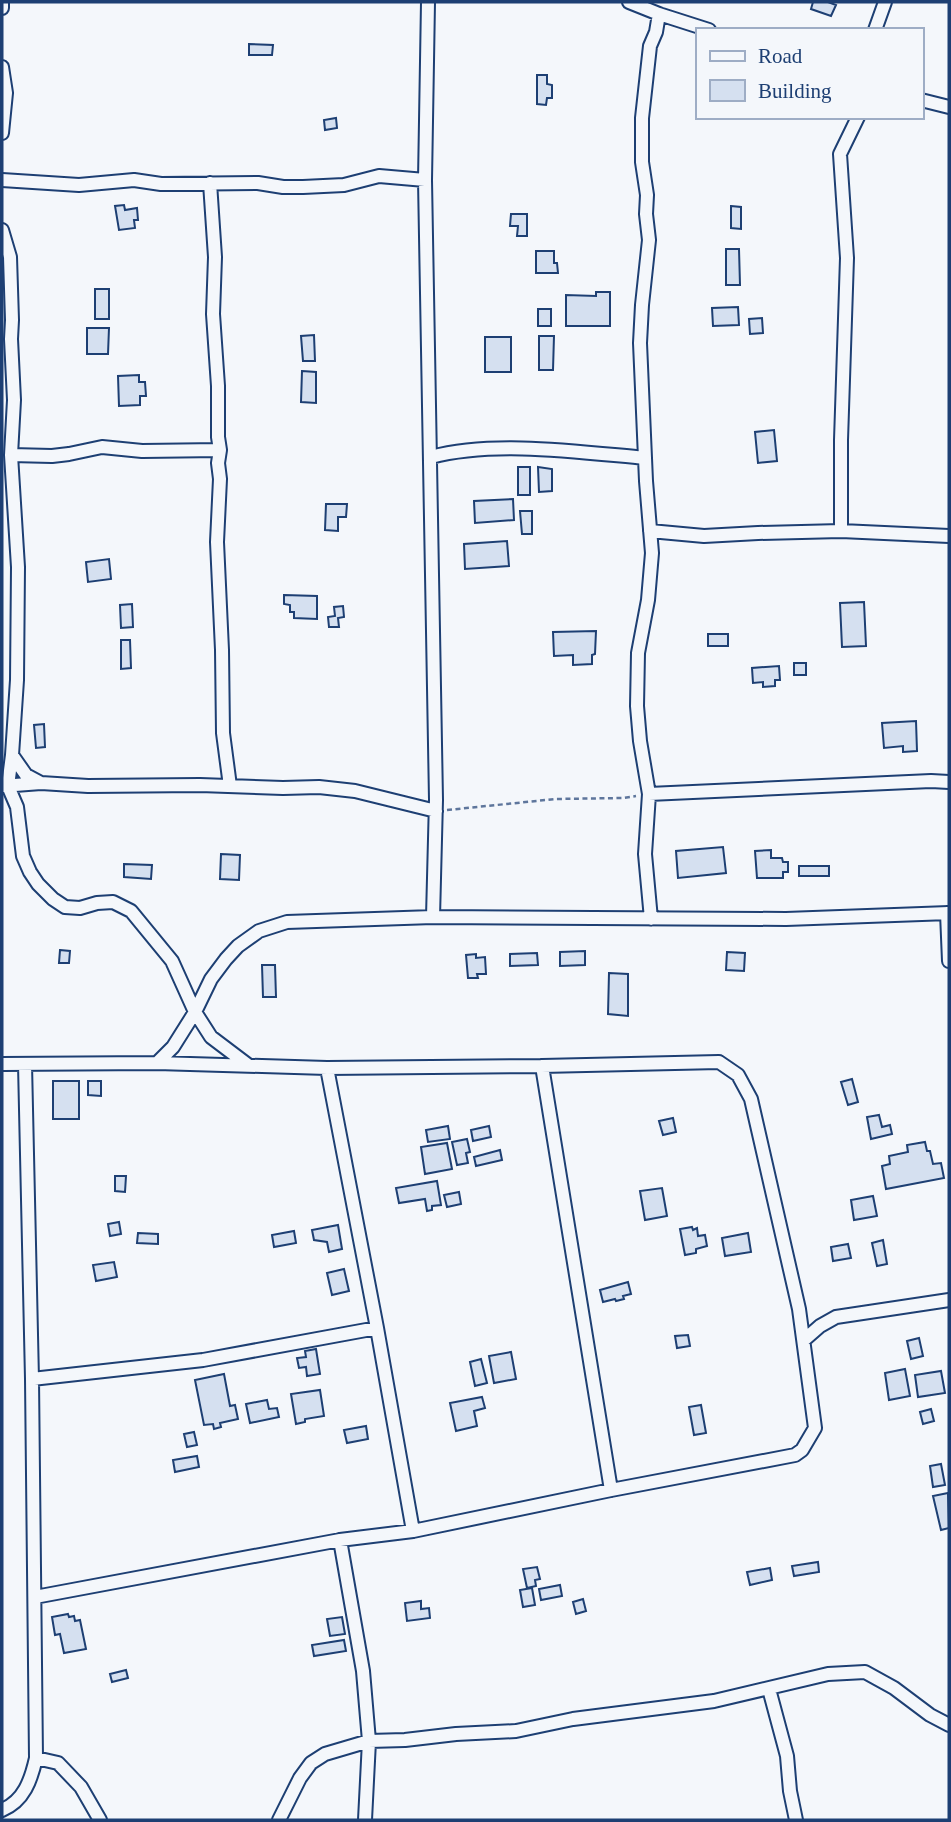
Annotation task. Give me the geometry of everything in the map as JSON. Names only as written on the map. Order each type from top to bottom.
[{"type":"street","points":[[2,2],[2,8]]},
{"type":"street","points":[[428,2],[425,180],[436,811],[433,917]]},
{"type":"street","points":[[629,2],[703,28]]},
{"type":"street","points":[[876,28],[885,2]]},
{"type":"street","points":[[651,919],[645,854],[649,794],[637,706],[638,653],[648,600],[652,553],[640,343],[649,240],[642,162],[642,118],[650,46],[659,14]]},
{"type":"street","points":[[2,67],[6,93],[2,133]]},
{"type":"street","points":[[923,100],[949,107]]},
{"type":"street","points":[[841,531],[841,440],[848,293],[840,154],[857,119]]},
{"type":"street","points":[[2,180],[79,185],[134,180],[161,184],[258,183],[303,187],[344,185],[379,176],[425,180]]},
{"type":"street","points":[[210,183],[215,257],[213,314],[220,450],[217,555],[223,733],[230,786]]},
{"type":"street","points":[[2,230],[10,257],[14,400],[11,455],[18,567],[17,680],[12,755],[5,786],[17,807],[23,856],[38,884],[65,907],[80,908],[113,902],[131,911],[172,961],[195,1012],[211,1037],[249,1065]]},
{"type":"street","points":[[11,455],[52,456],[102,447],[142,451],[220,450]]},
{"type":"street","points":[[431,457],[482,449],[541,450],[645,458]]},
{"type":"street","points":[[650,530],[704,537],[841,531],[949,536]]},
{"type":"street","points":[[12,755],[26,775],[41,783]]},
{"type":"street","points":[[649,794],[949,782]]},
{"type":"street","points":[[5,786],[41,783],[88,786],[319,787],[355,791],[436,811]]},
{"type":"street","points":[[157,1063],[173,1046],[226,958],[238,946],[260,932],[287,922],[433,917],[786,919],[948,913],[949,961]]},
{"type":"street","points":[[2,1064],[157,1063],[327,1068],[719,1062],[738,1075],[751,1099],[799,1309],[815,1428],[802,1450],[795,1455],[413,1531],[341,1540],[35,1597]]},
{"type":"street","points":[[2,1810],[23,1794],[32,1778],[36,1758],[25,1065]]},
{"type":"street","points":[[542,1066],[611,1490]]},
{"type":"street","points":[[327,1068],[413,1531]]},
{"type":"street","points":[[804,1340],[836,1317],[949,1300]]},
{"type":"street","points":[[32,1379],[203,1360],[377,1328]]},
{"type":"street","points":[[341,1540],[363,1671],[369,1741],[365,1820]]},
{"type":"street","points":[[279,1820],[300,1778],[311,1763],[324,1754],[369,1741],[516,1731],[573,1719],[713,1701],[828,1674],[864,1672],[894,1688],[949,1725]]},
{"type":"street","points":[[769,1689],[787,1756],[796,1820]]},
{"type":"street","points":[[36,1758],[58,1763],[80,1787],[100,1820]]},
{"type":"path","points":[[436,811],[556,799],[623,798],[649,794]]},
{"type":"building","points":[[813,2],[836,5],[831,16],[811,9]]},
{"type":"building","points":[[249,44],[273,45],[272,55],[249,55]]},
{"type":"building","points":[[537,75],[547,75],[547,84],[552,85],[552,98],[547,98],[546,105],[537,104]]},
{"type":"building","points":[[336,118],[337,128],[325,130],[324,120]]},
{"type":"building","points":[[124,205],[125,210],[137,208],[138,220],[134,220],[135,228],[119,230],[115,206]]},
{"type":"building","points":[[731,206],[741,207],[741,229],[731,228]]},
{"type":"building","points":[[511,214],[527,214],[527,236],[517,236],[518,226],[510,226]]},
{"type":"building","points":[[726,249],[739,249],[740,285],[726,285]]},
{"type":"building","points":[[536,251],[554,251],[554,263],[557,263],[558,273],[536,273]]},
{"type":"building","points":[[95,289],[109,289],[109,319],[95,319]]},
{"type":"building","points":[[596,292],[610,292],[610,326],[566,326],[566,295],[596,296]]},
{"type":"building","points":[[738,307],[739,325],[713,326],[712,308]]},
{"type":"building","points":[[538,309],[551,309],[551,326],[538,326]]},
{"type":"building","points":[[762,318],[763,333],[750,334],[749,319]]},
{"type":"building","points":[[87,328],[109,328],[108,354],[87,354]]},
{"type":"building","points":[[314,335],[315,361],[303,361],[301,336]]},
{"type":"building","points":[[539,336],[554,336],[553,370],[539,370]]},
{"type":"building","points":[[485,337],[511,337],[511,372],[485,372]]},
{"type":"building","points":[[302,371],[316,372],[316,403],[301,402]]},
{"type":"building","points":[[139,375],[139,382],[145,382],[146,396],[140,396],[140,405],[119,406],[118,376]]},
{"type":"building","points":[[774,430],[777,461],[758,463],[755,432]]},
{"type":"building","points":[[518,467],[530,467],[530,495],[518,495]]},
{"type":"building","points":[[538,467],[552,469],[552,491],[539,492]]},
{"type":"building","points":[[513,499],[514,520],[475,523],[474,501]]},
{"type":"building","points":[[326,504],[347,504],[346,517],[338,517],[338,531],[325,530]]},
{"type":"building","points":[[520,511],[532,511],[532,534],[522,534]]},
{"type":"building","points":[[507,541],[509,566],[465,569],[464,544]]},
{"type":"building","points":[[109,559],[111,579],[88,582],[86,562]]},
{"type":"building","points":[[284,595],[317,596],[317,619],[294,618],[290,605],[284,604]]},
{"type":"building","points":[[864,602],[866,646],[842,647],[840,603]]},
{"type":"building","points":[[132,604],[133,627],[121,628],[120,605]]},
{"type":"building","points":[[343,606],[344,617],[338,618],[339,627],[329,627],[328,617],[335,616],[334,607]]},
{"type":"building","points":[[596,631],[592,664],[573,665],[573,655],[554,656],[553,632]]},
{"type":"building","points":[[708,634],[728,634],[728,646],[708,646]]},
{"type":"building","points":[[121,640],[130,640],[131,668],[121,669]]},
{"type":"building","points":[[794,663],[806,663],[806,675],[794,675]]},
{"type":"building","points":[[779,666],[780,680],[775,680],[775,686],[763,687],[763,682],[753,683],[752,668]]},
{"type":"building","points":[[916,721],[917,751],[903,752],[903,746],[884,748],[882,723]]},
{"type":"building","points":[[44,724],[45,747],[36,748],[34,725]]},
{"type":"building","points":[[723,847],[726,873],[678,878],[676,851]]},
{"type":"building","points":[[771,850],[771,858],[782,858],[783,862],[788,862],[788,872],[783,872],[783,878],[757,878],[755,851]]},
{"type":"building","points":[[221,854],[240,855],[239,880],[220,879]]},
{"type":"building","points":[[124,864],[152,865],[151,879],[124,877]]},
{"type":"building","points":[[799,866],[829,866],[829,876],[799,876]]},
{"type":"building","points":[[60,950],[70,951],[69,963],[59,963]]},
{"type":"building","points":[[585,951],[585,965],[560,966],[560,952]]},
{"type":"building","points":[[727,952],[745,953],[744,971],[726,970]]},
{"type":"building","points":[[537,953],[538,965],[510,966],[510,954]]},
{"type":"building","points":[[476,954],[476,958],[485,957],[486,974],[477,974],[478,978],[468,978],[466,955]]},
{"type":"building","points":[[262,965],[275,965],[276,997],[263,997]]},
{"type":"building","points":[[609,973],[628,974],[628,1016],[608,1014]]},
{"type":"building","points":[[852,1079],[858,1102],[848,1105],[841,1082]]},
{"type":"building","points":[[53,1081],[79,1081],[79,1119],[53,1119]]},
{"type":"building","points":[[88,1081],[101,1081],[101,1096],[88,1095]]},
{"type":"building","points":[[879,1115],[882,1127],[890,1125],[892,1134],[871,1139],[867,1117]]},
{"type":"building","points":[[673,1118],[676,1132],[663,1135],[659,1121]]},
{"type":"building","points":[[448,1126],[450,1139],[428,1142],[426,1130]]},
{"type":"building","points":[[489,1126],[491,1137],[473,1141],[471,1130]]},
{"type":"building","points":[[467,1139],[470,1152],[466,1153],[468,1163],[457,1165],[452,1142]]},
{"type":"building","points":[[925,1142],[933,1164],[941,1163],[944,1178],[886,1189],[882,1166],[890,1164],[889,1156],[908,1152],[907,1145]]},
{"type":"building","points":[[447,1143],[452,1169],[425,1174],[421,1147]]},
{"type":"building","points":[[500,1150],[502,1160],[476,1166],[474,1157]]},
{"type":"building","points":[[115,1176],[126,1176],[125,1192],[115,1191]]},
{"type":"building","points":[[437,1181],[441,1205],[432,1206],[432,1210],[427,1211],[425,1199],[399,1203],[396,1188]]},
{"type":"building","points":[[662,1188],[667,1216],[645,1220],[640,1191]]},
{"type":"building","points":[[459,1192],[461,1204],[447,1207],[444,1195]]},
{"type":"building","points":[[873,1196],[877,1216],[854,1220],[851,1200]]},
{"type":"building","points":[[119,1222],[121,1234],[110,1236],[108,1224]]},
{"type":"building","points":[[338,1225],[342,1249],[329,1252],[327,1242],[314,1240],[312,1230]]},
{"type":"building","points":[[692,1227],[693,1230],[697,1228],[698,1236],[705,1235],[707,1246],[696,1249],[696,1253],[685,1255],[680,1229]]},
{"type":"building","points":[[294,1231],[296,1243],[274,1247],[272,1235]]},
{"type":"building","points":[[138,1233],[158,1234],[158,1244],[137,1243]]},
{"type":"building","points":[[748,1233],[751,1252],[725,1256],[722,1238]]},
{"type":"building","points":[[883,1240],[887,1264],[877,1266],[872,1243]]},
{"type":"building","points":[[848,1244],[851,1258],[833,1261],[831,1247]]},
{"type":"building","points":[[114,1262],[117,1277],[96,1281],[93,1265]]},
{"type":"building","points":[[344,1269],[349,1291],[332,1295],[327,1273]]},
{"type":"building","points":[[628,1282],[631,1294],[623,1296],[624,1299],[603,1302],[600,1290]]},
{"type":"building","points":[[688,1335],[690,1346],[677,1348],[675,1336]]},
{"type":"building","points":[[919,1338],[923,1356],[911,1359],[907,1341]]},
{"type":"building","points":[[316,1349],[320,1374],[307,1376],[306,1367],[299,1368],[297,1358],[306,1357],[305,1351]]},
{"type":"building","points":[[511,1352],[516,1379],[494,1383],[489,1356]]},
{"type":"building","points":[[481,1359],[487,1383],[475,1386],[470,1362]]},
{"type":"building","points":[[905,1369],[910,1396],[889,1400],[885,1373]]},
{"type":"building","points":[[941,1371],[945,1393],[918,1397],[915,1375]]},
{"type":"building","points":[[224,1374],[230,1406],[235,1405],[238,1419],[220,1423],[221,1427],[214,1429],[213,1424],[204,1425],[195,1380]]},
{"type":"building","points":[[320,1390],[324,1416],[305,1419],[305,1422],[296,1424],[291,1394]]},
{"type":"building","points":[[482,1397],[485,1408],[474,1411],[477,1426],[456,1431],[450,1403]]},
{"type":"building","points":[[267,1400],[269,1409],[277,1408],[279,1417],[250,1423],[246,1404]]},
{"type":"building","points":[[701,1405],[706,1433],[694,1435],[689,1407]]},
{"type":"building","points":[[931,1409],[934,1421],[923,1424],[920,1412]]},
{"type":"building","points":[[366,1426],[368,1439],[347,1443],[344,1430]]},
{"type":"building","points":[[194,1432],[197,1445],[187,1447],[184,1434]]},
{"type":"building","points":[[197,1456],[199,1467],[175,1472],[173,1460]]},
{"type":"building","points":[[941,1464],[945,1485],[933,1487],[930,1466]]},
{"type":"building","points":[[948,1493],[949,1528],[941,1530],[933,1496]]},
{"type":"building","points":[[818,1562],[819,1572],[794,1576],[792,1566]]},
{"type":"building","points":[[537,1567],[540,1579],[535,1580],[536,1586],[527,1588],[523,1569]]},
{"type":"building","points":[[770,1568],[772,1580],[750,1585],[747,1572]]},
{"type":"building","points":[[560,1585],[562,1596],[541,1600],[539,1589]]},
{"type":"building","points":[[532,1588],[535,1605],[523,1607],[520,1590]]},
{"type":"building","points":[[583,1599],[586,1611],[576,1614],[573,1602]]},
{"type":"building","points":[[421,1601],[421,1609],[429,1608],[430,1618],[407,1621],[405,1603]]},
{"type":"building","points":[[68,1614],[69,1617],[74,1616],[75,1621],[80,1620],[86,1649],[64,1653],[60,1634],[55,1635],[52,1617]]},
{"type":"building","points":[[342,1617],[345,1634],[330,1636],[327,1619]]},
{"type":"building","points":[[344,1640],[346,1651],[314,1656],[312,1645]]},
{"type":"building","points":[[126,1670],[128,1678],[112,1682],[110,1674]]}]
